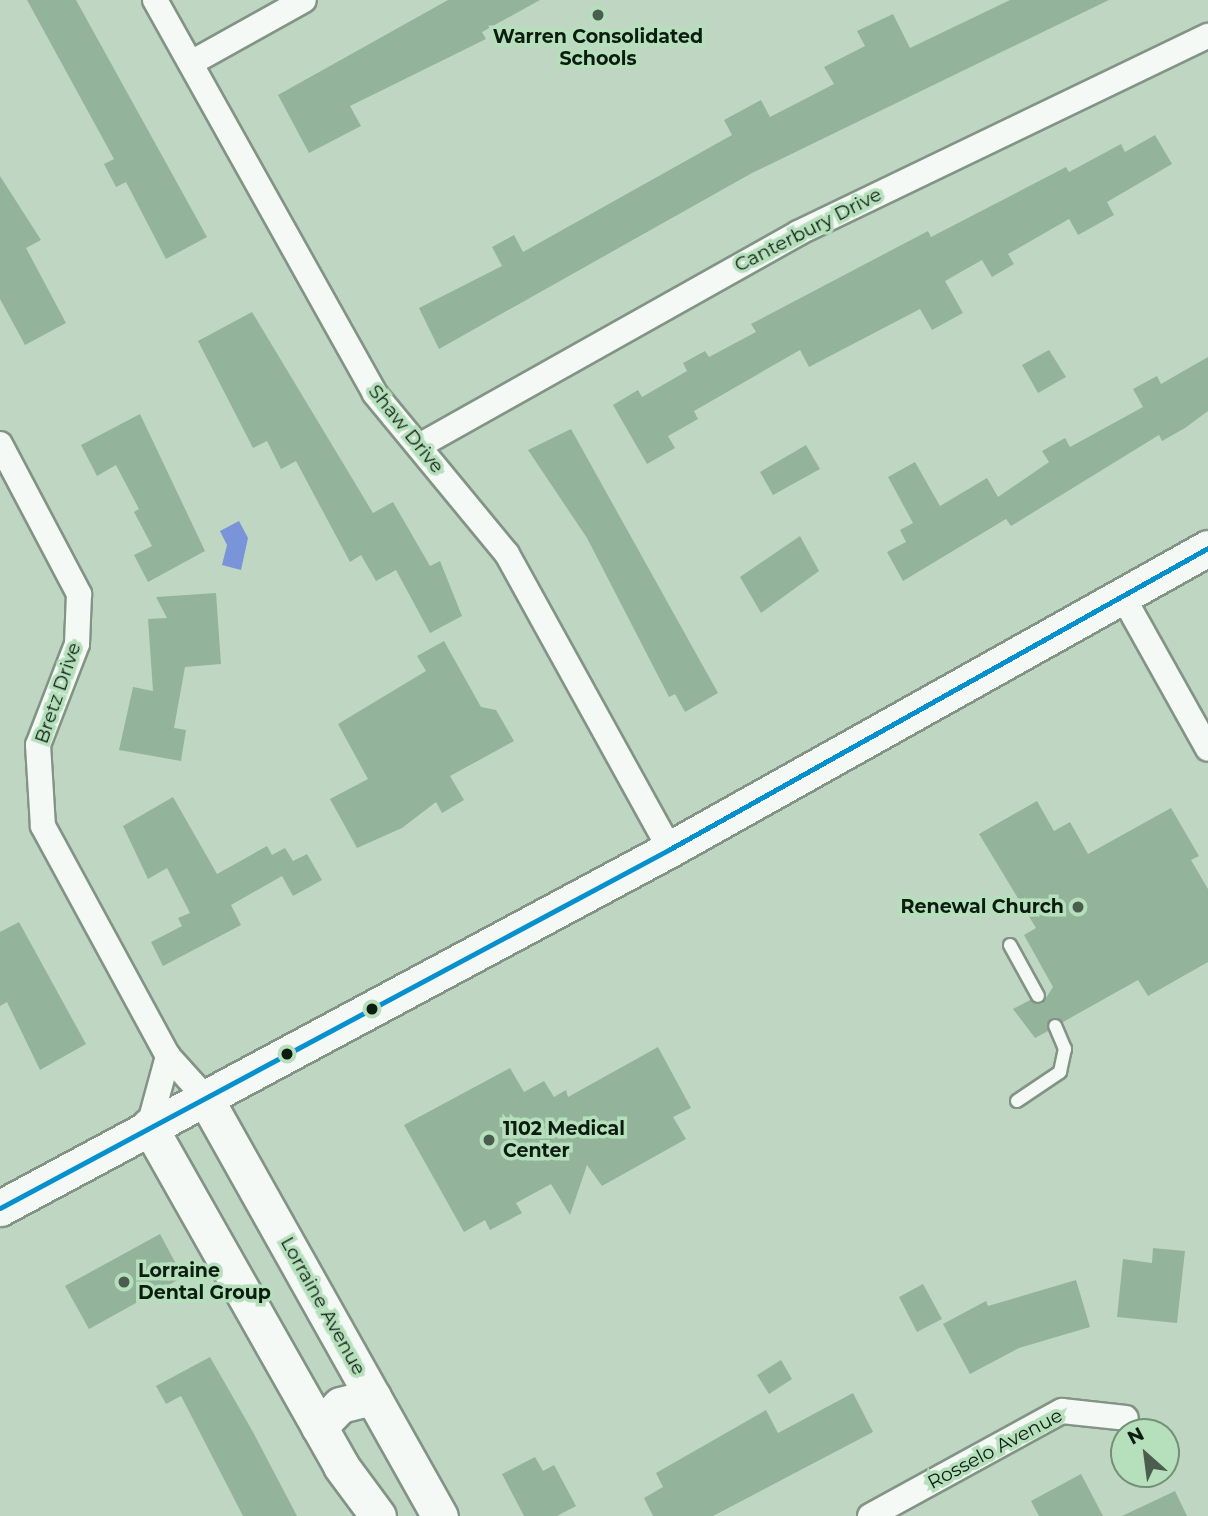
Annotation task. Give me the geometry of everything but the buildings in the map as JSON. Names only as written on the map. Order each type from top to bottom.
[{"type":"main road","points":[[0,1209],[204,1096],[670,849],[1208,548]]},
{"type":"main road","name":"Lorraine Avenue","points":[[204,1096],[440,1516]]},
{"type":"main road","points":[[149,1126],[319,1427],[378,1516]]},
{"type":"main road","points":[[319,1427],[340,1405],[373,1397]]},
{"type":"street","name":"Shaw Drive","points":[[155,0],[375,394],[507,554],[670,849]]},
{"type":"street","points":[[191,63],[304,0]]},
{"type":"street","name":"Canterbury Drive","points":[[419,446],[798,233],[1208,36]]},
{"type":"street","name":"Bretz Drive","points":[[0,444],[79,594],[77,644],[38,746],[43,826],[167,1056],[204,1096]]},
{"type":"street","points":[[1122,595],[1208,748]]},
{"type":"street","points":[[149,1126],[167,1056]]},
{"type":"street","name":"Rosselo Avenue","points":[[870,1516],[1062,1411],[1126,1418]]},
{"type":"lane","points":[[1010,945],[1038,996]]},
{"type":"lane","points":[[1017,1101],[1060,1072],[1065,1049],[1055,1026]]},
{"type":"water","points":[[239,521],[248,538],[241,570],[222,565],[227,545],[220,531]]},
{"type":"transit line","points":[[0,1208],[670,849],[1208,548]]},
{"type":"place","name":"Warren Consolidated Schools","points":[[598,15]]},
{"type":"place","name":"Renewal Church","points":[[1078,907]]},
{"type":"place","name":"1102 Medical Center","points":[[489,1140]]},
{"type":"place","name":"Lorraine Dental Group","points":[[124,1282]]}]
